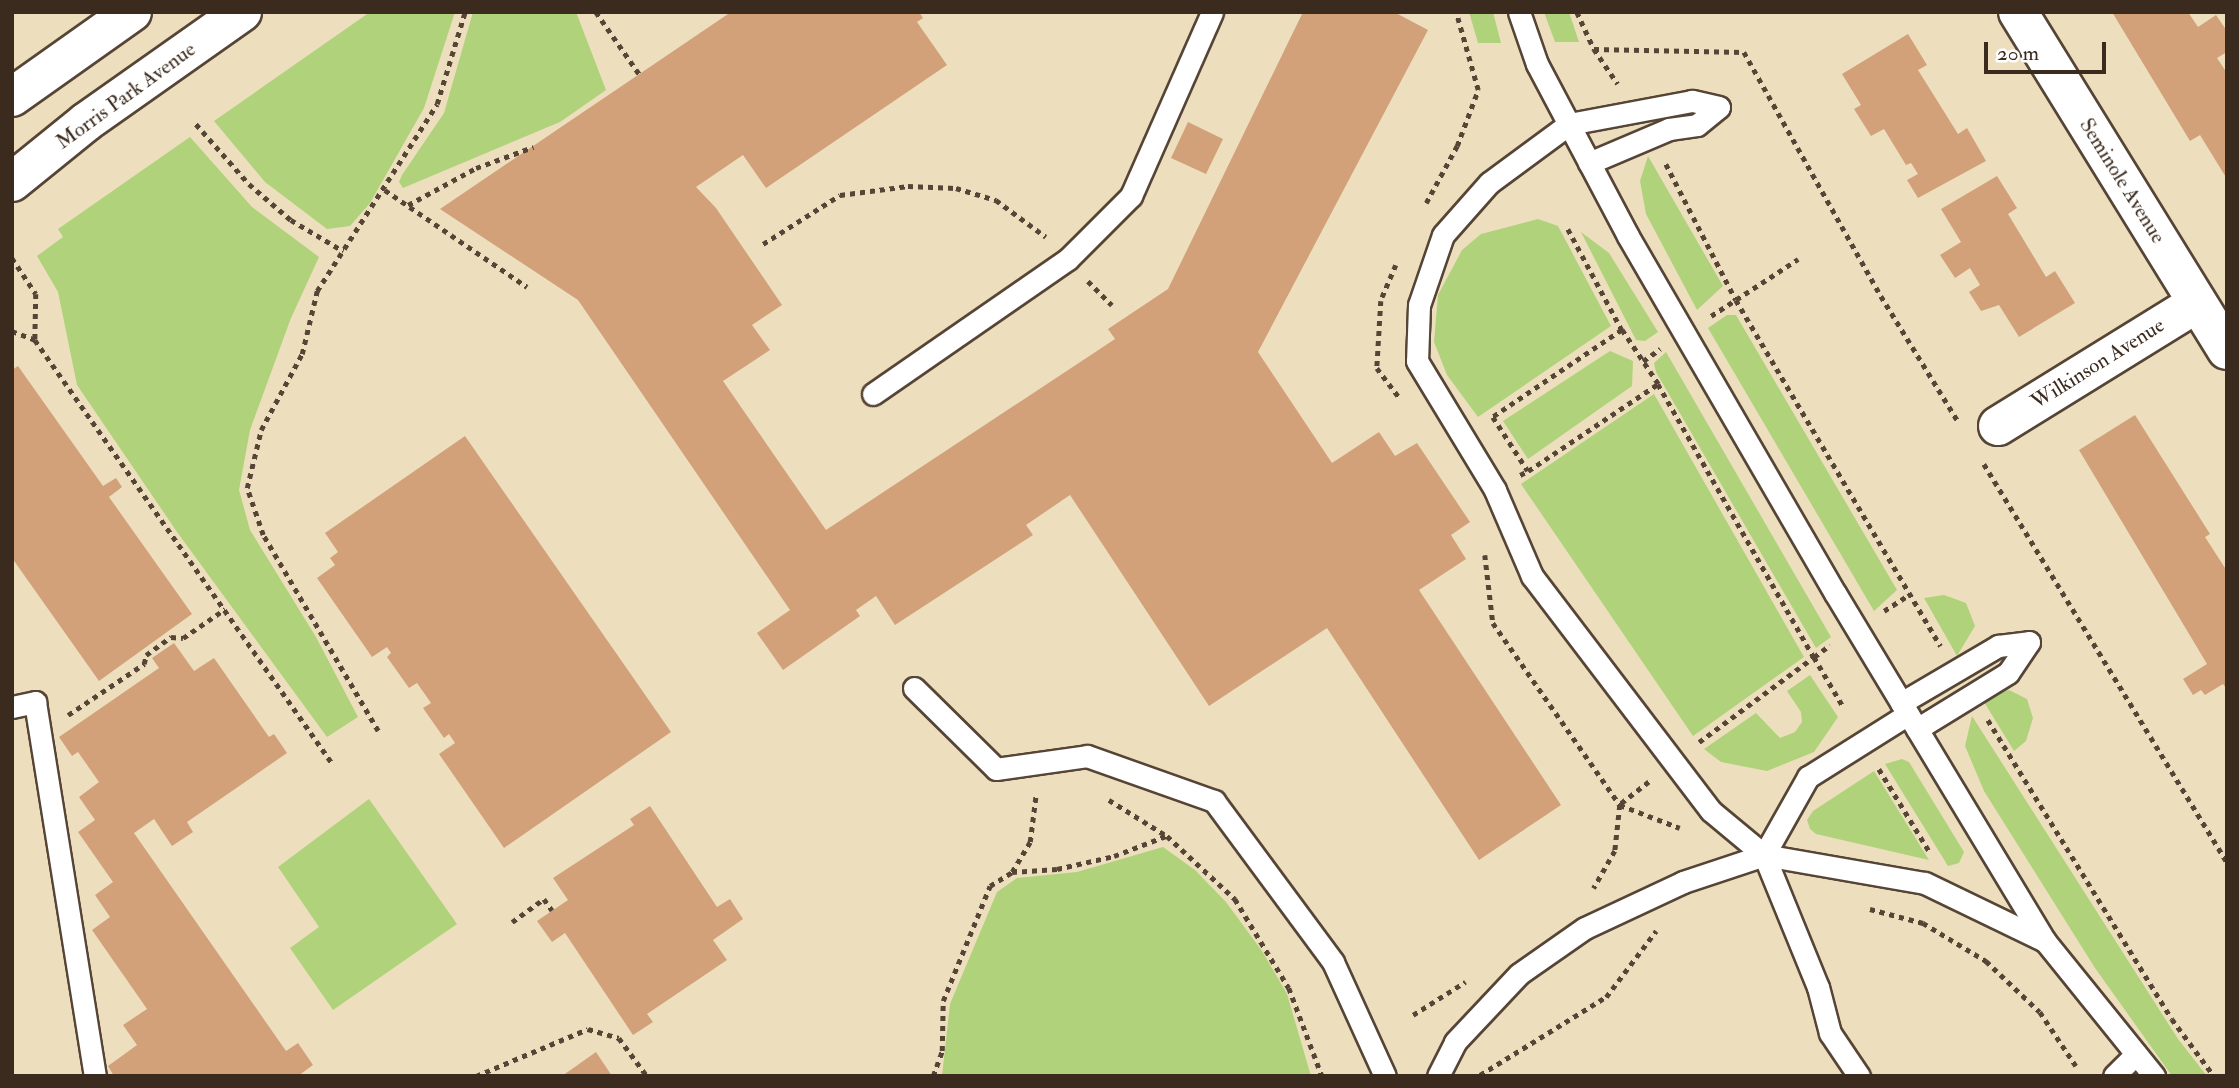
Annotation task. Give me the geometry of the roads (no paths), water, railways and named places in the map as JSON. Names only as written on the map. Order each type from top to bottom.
[{"type":"street","points":[[12,97],[132,12]]},
{"type":"street","name":"Morris Park Avenue","points":[[12,182],[86,122],[242,12]]},
{"type":"street","name":"Seminole Avenue","points":[[2018,12],[2227,350]]},
{"type":"street","name":"Wilkinson Avenue","points":[[1980,438],[2197,303]]},
{"type":"lane","points":[[873,394],[1068,259],[1131,196],[1212,12]]},
{"type":"lane","points":[[1519,12],[1537,64],[1589,163],[1684,333],[1909,715],[2045,941],[2154,1076]]},
{"type":"lane","points":[[1589,163],[1669,129],[1697,125],[1719,107],[1692,101],[1569,124],[1489,183],[1443,235],[1419,305],[1418,361],[1495,490],[1532,576],[1711,811],[1764,855],[1818,987],[1830,1033],[1859,1076]]},
{"type":"lane","points":[[1764,855],[1808,777],[1909,715],[1998,646],[2029,642],[2008,673],[1909,715]]},
{"type":"lane","points":[[914,688],[996,769],[1087,756],[1214,801],[1333,962],[1385,1076]]},
{"type":"lane","points":[[12,706],[35,702],[95,1076]]},
{"type":"lane","points":[[1442,1074],[1455,1042],[1519,974],[1584,928],[1683,882],[1764,855],[1925,883],[2045,941]]},
{"type":"lane","points":[[2114,1076],[2136,1054]]}]
